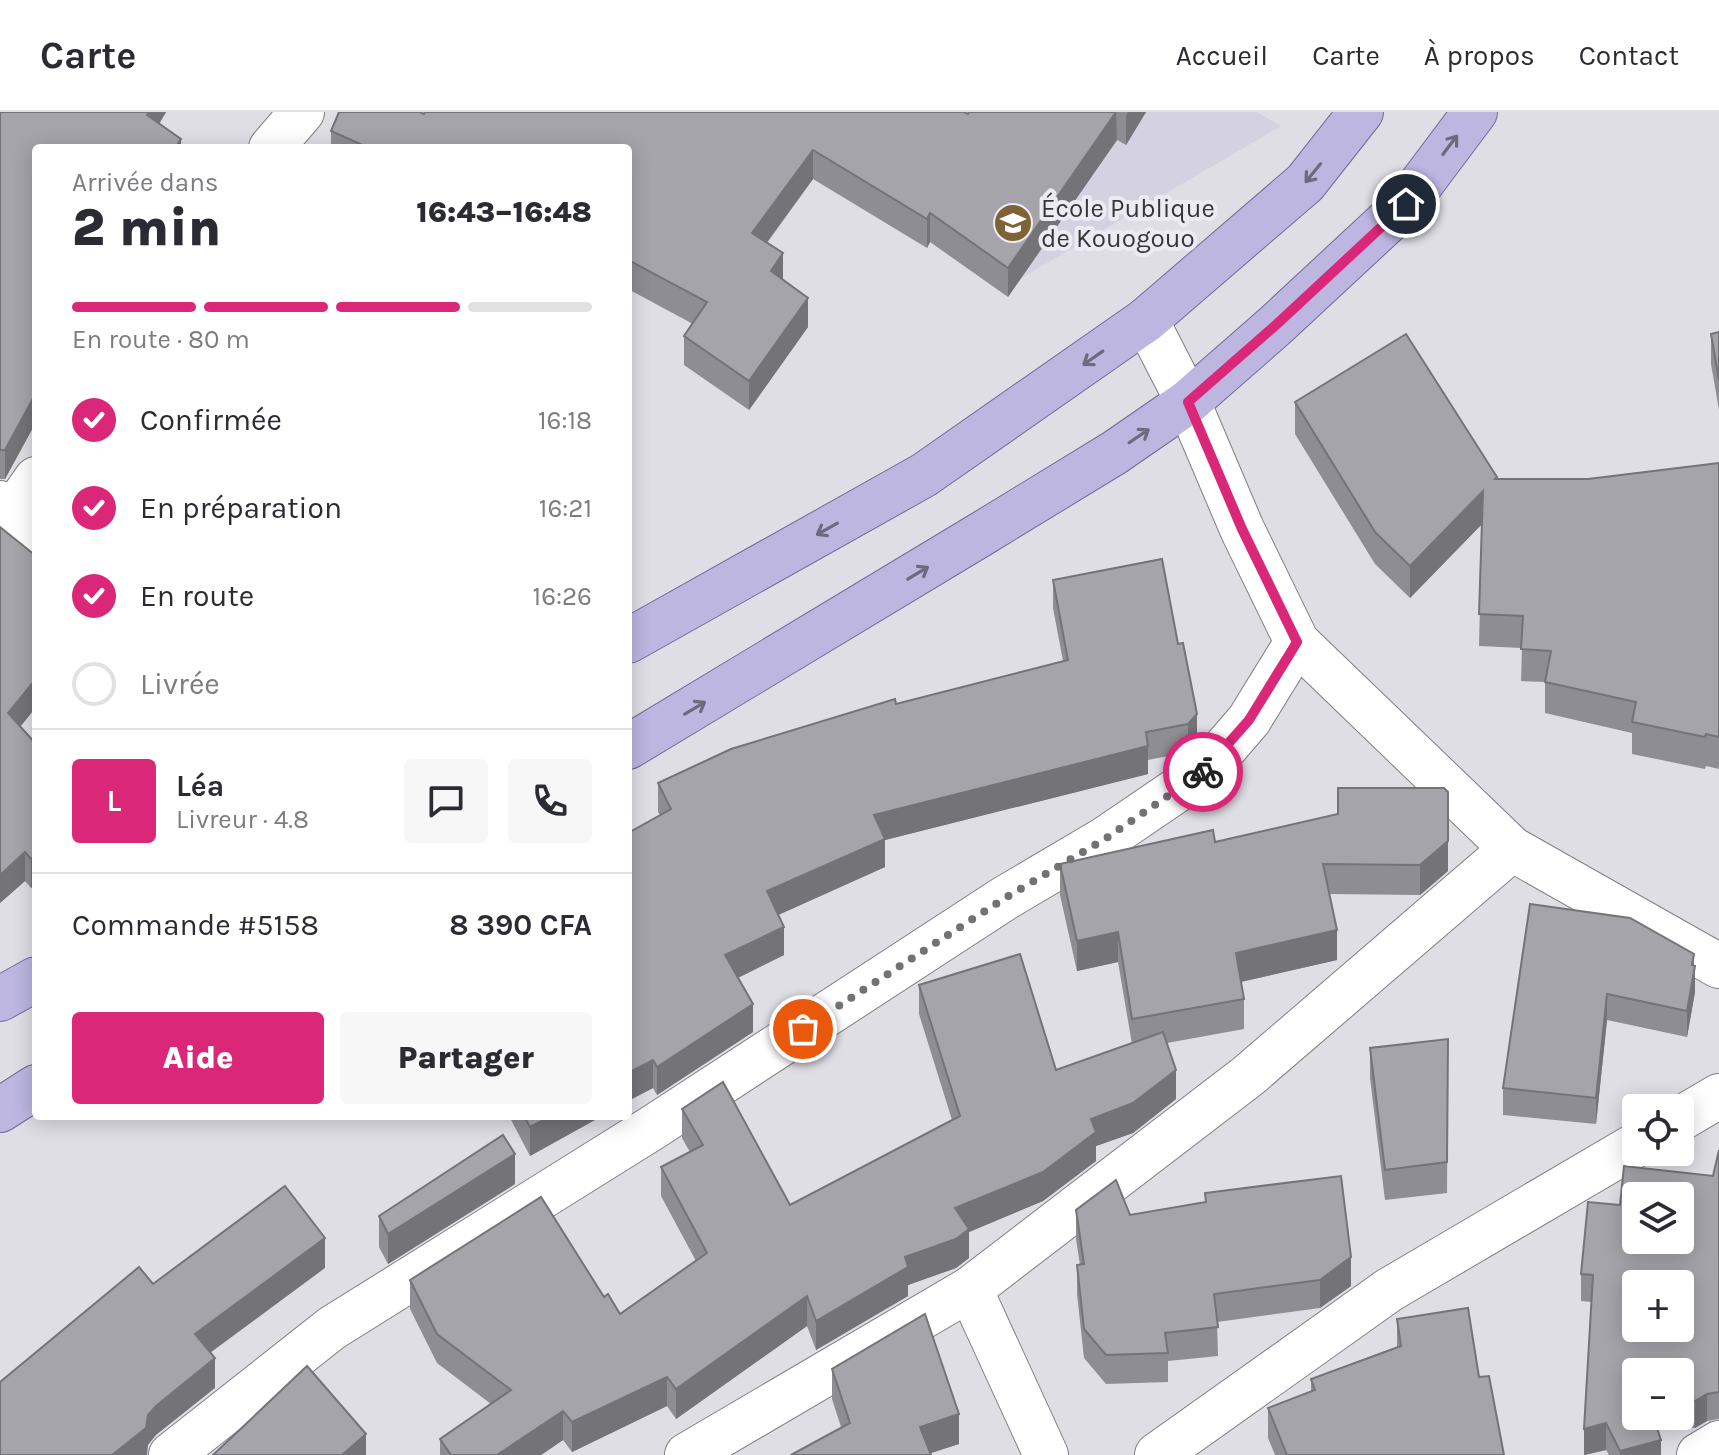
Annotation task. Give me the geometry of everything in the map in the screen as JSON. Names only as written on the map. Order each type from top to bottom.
[{"type":"main road","points":[[632,639],[924,475],[1146,320],[1305,183],[1361,112]]},
{"type":"main road","points":[[632,745],[1114,453],[1188,402],[1406,204],[1475,112]]},
{"type":"main road","points":[[0,999],[32,981]]},
{"type":"main road","points":[[0,1110],[32,1090]]},
{"type":"street","points":[[274,144],[302,112]]},
{"type":"street","points":[[1146,320],[1188,402],[1242,529],[1297,642],[1512,849],[1719,966]]},
{"type":"street","points":[[171,1455],[332,1328],[652,1128],[991,906],[1105,839],[1205,771],[1249,720],[1297,642]]},
{"type":"street","points":[[687,1455],[970,1289],[1248,1076],[1512,849]]},
{"type":"street","points":[[1694,1111],[1719,1096]]},
{"type":"street","points":[[1157,1455],[1389,1290],[1622,1153]]},
{"type":"street","points":[[970,1289],[1046,1455]]},
{"type":"street","points":[[1699,1455],[1719,1443]]},
{"type":"shaded area","name":"École Publique de Kouogouo","points":[[855,112],[1257,112],[1281,126],[1001,290]]},
{"type":"building","points":[[0,112],[149,112],[147,115],[181,139],[178,144],[32,144],[32,400],[5,450],[0,450]]},
{"type":"building","points":[[339,112],[1116,112],[1008,268],[930,213],[927,219],[813,150],[752,233],[783,253],[771,271],[808,298],[749,381],[684,336],[707,302],[632,262],[632,144],[360,144],[331,131]]},
{"type":"building","points":[[1719,332],[1719,380],[1711,334]]},
{"type":"building","points":[[1406,334],[1497,477],[1495,479],[1588,479],[1719,463],[1719,737],[1632,722],[1636,702],[1545,682],[1551,651],[1521,649],[1523,616],[1479,614],[1483,491],[1410,566],[1375,532],[1295,402]]},
{"type":"building","points":[[0,527],[32,553],[32,684],[8,713],[32,740],[32,858],[25,852],[0,875]]},
{"type":"building","points":[[1162,559],[1178,644],[1183,643],[1197,714],[1188,724],[1146,732],[1148,746],[874,815],[885,839],[767,891],[784,927],[725,955],[753,1004],[657,1067],[653,1060],[632,1071],[632,831],[671,809],[658,783],[731,749],[895,699],[896,704],[1068,660],[1053,580]]},
{"type":"building","points":[[1338,788],[1444,788],[1448,792],[1448,841],[1420,865],[1323,864],[1337,930],[1236,953],[1244,999],[1132,1019],[1118,932],[1077,941],[1060,864],[1213,830],[1215,842],[1338,814]]},
{"type":"building","points":[[1530,904],[1630,918],[1694,954],[1692,965],[1695,966],[1687,1011],[1607,994],[1596,1098],[1503,1088]]},
{"type":"building","points":[[1020,954],[1056,1070],[1163,1032],[1176,1070],[1133,1103],[1091,1119],[1096,1132],[1043,1172],[955,1208],[969,1229],[956,1239],[905,1257],[908,1267],[816,1321],[807,1296],[676,1389],[667,1377],[572,1422],[563,1411],[497,1455],[451,1455],[440,1439],[511,1390],[437,1334],[410,1280],[541,1197],[604,1297],[608,1294],[620,1314],[707,1253],[661,1167],[703,1145],[682,1109],[723,1082],[790,1205],[960,1116],[919,985]]},
{"type":"building","points":[[1448,1039],[1447,1162],[1385,1170],[1370,1048]]},
{"type":"building","points":[[526,1120],[543,1120],[530,1127]]},
{"type":"building","points":[[503,1135],[515,1154],[388,1234],[379,1216]]},
{"type":"building","points":[[1719,1150],[1719,1392],[1694,1401],[1694,1358],[1622,1358],[1622,1430],[1658,1430],[1661,1440],[1620,1451],[1606,1423],[1584,1429],[1593,1275],[1581,1274],[1588,1202],[1620,1205],[1622,1186],[1622,1254],[1694,1254],[1694,1182],[1622,1182],[1624,1166],[1713,1176]]},
{"type":"building","points":[[1341,1176],[1351,1257],[1320,1280],[1214,1294],[1218,1327],[1165,1333],[1168,1353],[1106,1355],[1084,1329],[1077,1265],[1084,1264],[1076,1210],[1116,1180],[1130,1215],[1206,1202],[1205,1193]]},
{"type":"building","points":[[285,1186],[325,1238],[195,1334],[215,1358],[156,1406],[148,1415],[146,1428],[112,1455],[0,1455],[0,1382],[139,1267],[153,1284]]},
{"type":"building","points":[[1468,1308],[1479,1377],[1489,1376],[1504,1455],[1287,1455],[1268,1408],[1315,1390],[1311,1379],[1401,1346],[1397,1319]]},
{"type":"building","points":[[925,1314],[959,1414],[920,1427],[931,1455],[791,1455],[850,1423],[832,1369]]},
{"type":"building","points":[[307,1366],[366,1434],[342,1455],[213,1455]]},
{"type":"way so far","points":[[803,1029],[1005,898],[1105,839],[1203,772]]},
{"type":"place","name":"École Publique de Kouogouo","points":[[1013,223]]},
{"type":"route","points":[[1203,772],[1249,720],[1297,642],[1242,529],[1188,402],[1406,204]]}]
